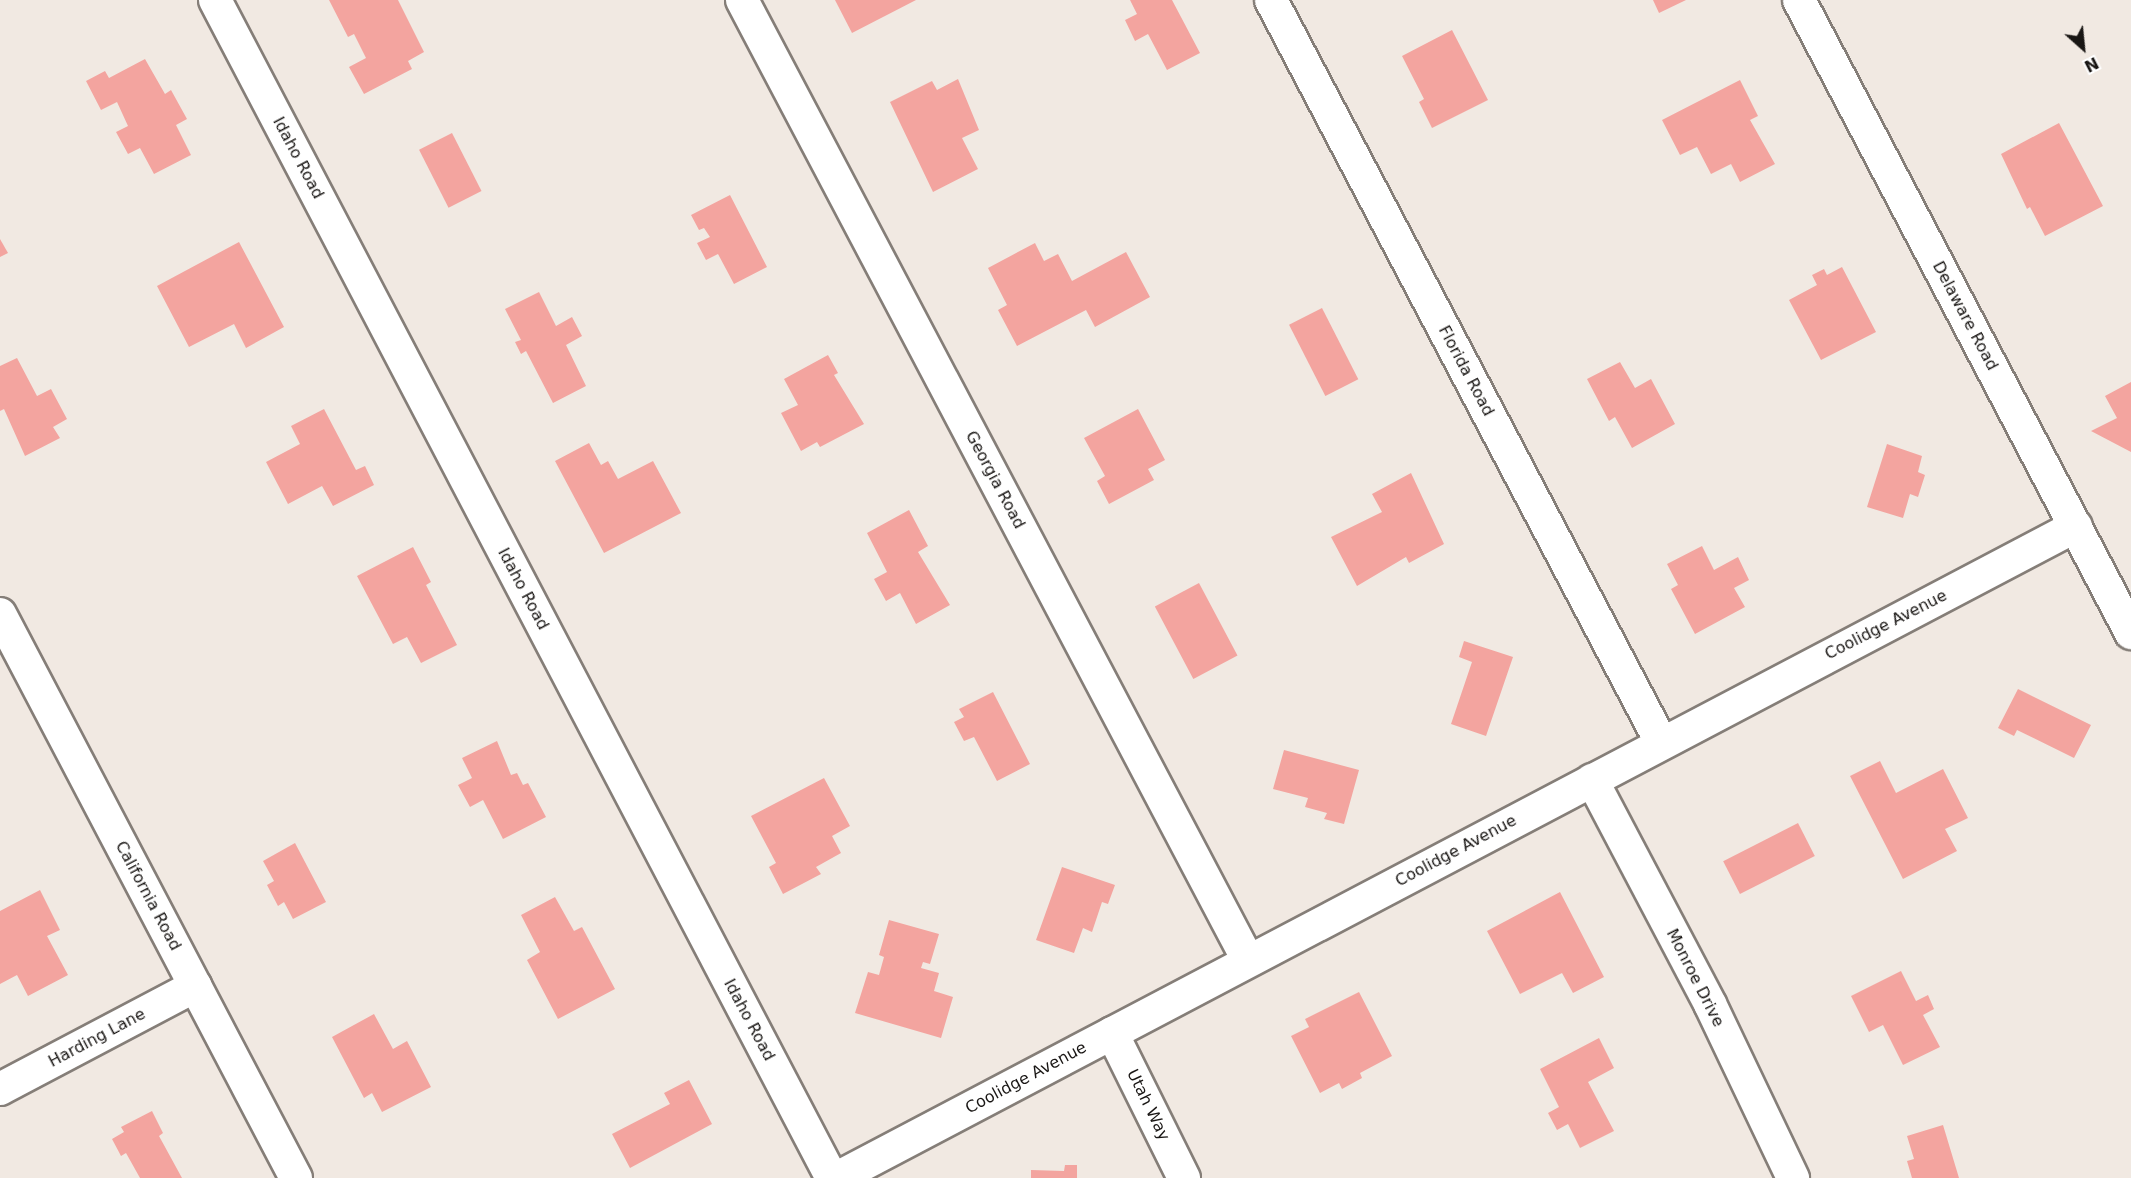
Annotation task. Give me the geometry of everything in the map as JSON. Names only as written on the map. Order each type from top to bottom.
[{"type":"street","name":"Idaho Road","points":[[214,0],[832,1178]]},
{"type":"street","name":"Georgia Road","points":[[742,0],[1248,960]]},
{"type":"street","name":"Florida Road","points":[[1270,0],[1661,742]]},
{"type":"street","name":"Delaware Road","points":[[1799,0],[2131,633]]},
{"type":"street","name":"Coolidge Avenue","points":[[837,1178],[1661,742],[2076,526]]},
{"type":"street","name":"California Road","points":[[0,614],[296,1178]]},
{"type":"street","name":"Monroe Drive","points":[[1592,780],[1710,1004],[1794,1178]]},
{"type":"street","name":"Harding Lane","points":[[0,1089],[195,986]]},
{"type":"street","name":"Utah Way","points":[[1112,1033],[1184,1178]]},
{"type":"building","points":[[329,0],[398,0],[424,52],[408,61],[412,69],[364,94],[349,67],[366,58],[354,34],[348,37]]},
{"type":"building","points":[[835,0],[916,0],[852,33]]},
{"type":"building","points":[[1130,0],[1172,0],[1200,53],[1167,70],[1148,34],[1135,41],[1125,20],[1137,14]]},
{"type":"building","points":[[1653,0],[1686,0],[1659,13]]},
{"type":"building","points":[[1452,30],[1488,100],[1432,128],[1419,102],[1424,99],[1402,56]]},
{"type":"building","points":[[145,59],[165,94],[171,90],[187,119],[176,125],[191,155],[154,174],[140,148],[128,154],[116,132],[128,126],[117,102],[101,110],[86,81],[105,71],[109,78]]},
{"type":"building","points":[[958,79],[979,130],[962,138],[978,169],[933,192],[890,102],[932,81],[937,90]]},
{"type":"building","points":[[1740,80],[1758,116],[1750,120],[1775,164],[1740,182],[1731,164],[1711,174],[1697,147],[1680,155],[1662,120]]},
{"type":"building","points":[[2059,123],[2103,206],[2045,236],[2030,207],[2027,209],[2001,154]]},
{"type":"building","points":[[452,133],[482,191],[449,208],[419,150]]},
{"type":"building","points":[[730,195],[767,267],[734,284],[718,254],[706,260],[697,243],[710,237],[704,228],[699,230],[691,215]]},
{"type":"building","points":[[0,239],[8,253],[0,257]]},
{"type":"building","points":[[239,242],[284,327],[246,348],[234,324],[189,347],[157,286]]},
{"type":"building","points":[[1035,243],[1044,261],[1058,254],[1072,281],[1126,252],[1150,297],[1095,327],[1086,310],[1017,346],[998,310],[1007,305],[988,268]]},
{"type":"building","points":[[1842,267],[1876,332],[1821,360],[1789,300],[1817,285],[1812,275],[1824,269],[1827,275]]},
{"type":"building","points":[[539,292],[556,326],[572,317],[582,336],[566,345],[586,386],[553,403],[526,351],[521,354],[515,342],[521,340],[505,309]]},
{"type":"building","points":[[1322,308],[1358,379],[1325,396],[1289,325]]},
{"type":"building","points":[[828,355],[838,373],[834,375],[864,424],[820,447],[817,442],[801,451],[781,413],[798,405],[784,379]]},
{"type":"building","points":[[17,358],[37,396],[51,389],[67,419],[53,427],[60,438],[25,456],[4,409],[0,411],[0,366]]},
{"type":"building","points":[[1620,362],[1635,388],[1651,379],[1675,424],[1632,448],[1615,417],[1609,421],[1587,379]]},
{"type":"building","points":[[2131,382],[2131,452],[2091,431],[2117,418],[2105,396]]},
{"type":"building","points":[[324,409],[356,470],[365,466],[374,485],[333,506],[322,486],[288,504],[266,462],[300,444],[291,426]]},
{"type":"building","points":[[1138,409],[1165,460],[1148,469],[1154,480],[1109,504],[1097,481],[1105,476],[1084,438]]},
{"type":"building","points":[[589,443],[601,465],[608,461],[618,479],[653,461],[681,513],[604,553],[555,461]]},
{"type":"building","points":[[1887,444],[1922,456],[1918,472],[1925,475],[1918,497],[1910,494],[1903,518],[1867,507]]},
{"type":"building","points":[[1411,473],[1444,544],[1409,563],[1406,557],[1357,586],[1331,537],[1382,512],[1372,494]]},
{"type":"building","points":[[909,510],[928,546],[918,552],[950,605],[916,624],[900,593],[886,601],[874,579],[887,572],[867,533]]},
{"type":"building","points":[[1702,546],[1714,570],[1738,557],[1749,580],[1734,588],[1745,607],[1695,634],[1671,589],[1678,585],[1667,564]]},
{"type":"building","points":[[413,547],[431,582],[426,585],[457,645],[421,663],[407,637],[393,644],[357,576]]},
{"type":"building","points":[[1199,583],[1237,655],[1193,679],[1155,606]]},
{"type":"building","points":[[1464,641],[1513,657],[1486,736],[1451,724],[1472,662],[1459,657]]},
{"type":"building","points":[[2018,689],[2091,725],[2074,758],[2017,730],[2014,736],[1998,728]]},
{"type":"building","points":[[993,692],[1030,764],[997,781],[974,737],[964,741],[954,722],[964,717],[959,709]]},
{"type":"building","points":[[497,741],[511,775],[517,773],[523,785],[528,783],[546,817],[503,839],[483,800],[470,807],[458,785],[472,778],[462,758]]},
{"type":"building","points":[[1284,750],[1359,770],[1344,824],[1324,819],[1327,813],[1305,807],[1308,798],[1273,789]]},
{"type":"building","points":[[1880,761],[1896,793],[1943,769],[1968,818],[1945,829],[1957,851],[1903,879],[1850,776]]},
{"type":"building","points":[[824,778],[850,826],[832,836],[841,853],[816,867],[821,874],[783,894],[769,867],[776,863],[751,816]]},
{"type":"building","points":[[1798,823],[1815,856],[1740,894],[1723,861]]},
{"type":"building","points":[[295,843],[326,902],[293,919],[284,902],[278,906],[267,885],[274,881],[263,861]]},
{"type":"building","points":[[1062,867],[1115,885],[1108,904],[1102,902],[1092,932],[1083,928],[1074,953],[1036,940]]},
{"type":"building","points":[[40,890],[60,930],[47,936],[68,975],[28,996],[17,975],[0,984],[0,911]]},
{"type":"building","points":[[1560,892],[1604,977],[1573,993],[1562,973],[1520,994],[1487,931]]},
{"type":"building","points":[[555,897],[574,931],[582,927],[615,989],[558,1019],[527,960],[540,952],[521,915]]},
{"type":"building","points":[[889,920],[939,934],[930,964],[923,962],[921,968],[939,973],[934,991],[953,997],[941,1038],[855,1013],[868,972],[879,975],[884,957],[879,955]]},
{"type":"building","points":[[1901,971],[1916,1001],[1928,995],[1934,1009],[1923,1015],[1940,1047],[1903,1065],[1883,1025],[1869,1032],[1851,996]]},
{"type":"building","points":[[1359,992],[1392,1056],[1360,1073],[1362,1078],[1342,1089],[1339,1083],[1320,1093],[1291,1036],[1309,1027],[1305,1019]]},
{"type":"building","points":[[374,1014],[393,1049],[407,1041],[431,1087],[382,1112],[372,1093],[364,1098],[332,1037]]},
{"type":"building","points":[[1599,1038],[1614,1068],[1588,1082],[1614,1131],[1580,1148],[1568,1124],[1557,1130],[1548,1113],[1559,1107],[1540,1069]]},
{"type":"building","points":[[689,1080],[712,1124],[630,1168],[612,1134],[670,1104],[664,1093]]},
{"type":"building","points":[[152,1111],[163,1133],[159,1136],[182,1178],[140,1178],[126,1153],[121,1156],[112,1139],[124,1132],[121,1127]]},
{"type":"building","points":[[1943,1125],[1959,1178],[1912,1178],[1907,1161],[1914,1159],[1907,1136]]},
{"type":"building","points":[[1065,1165],[1077,1165],[1077,1178],[1031,1178],[1031,1170],[1064,1171]]}]
